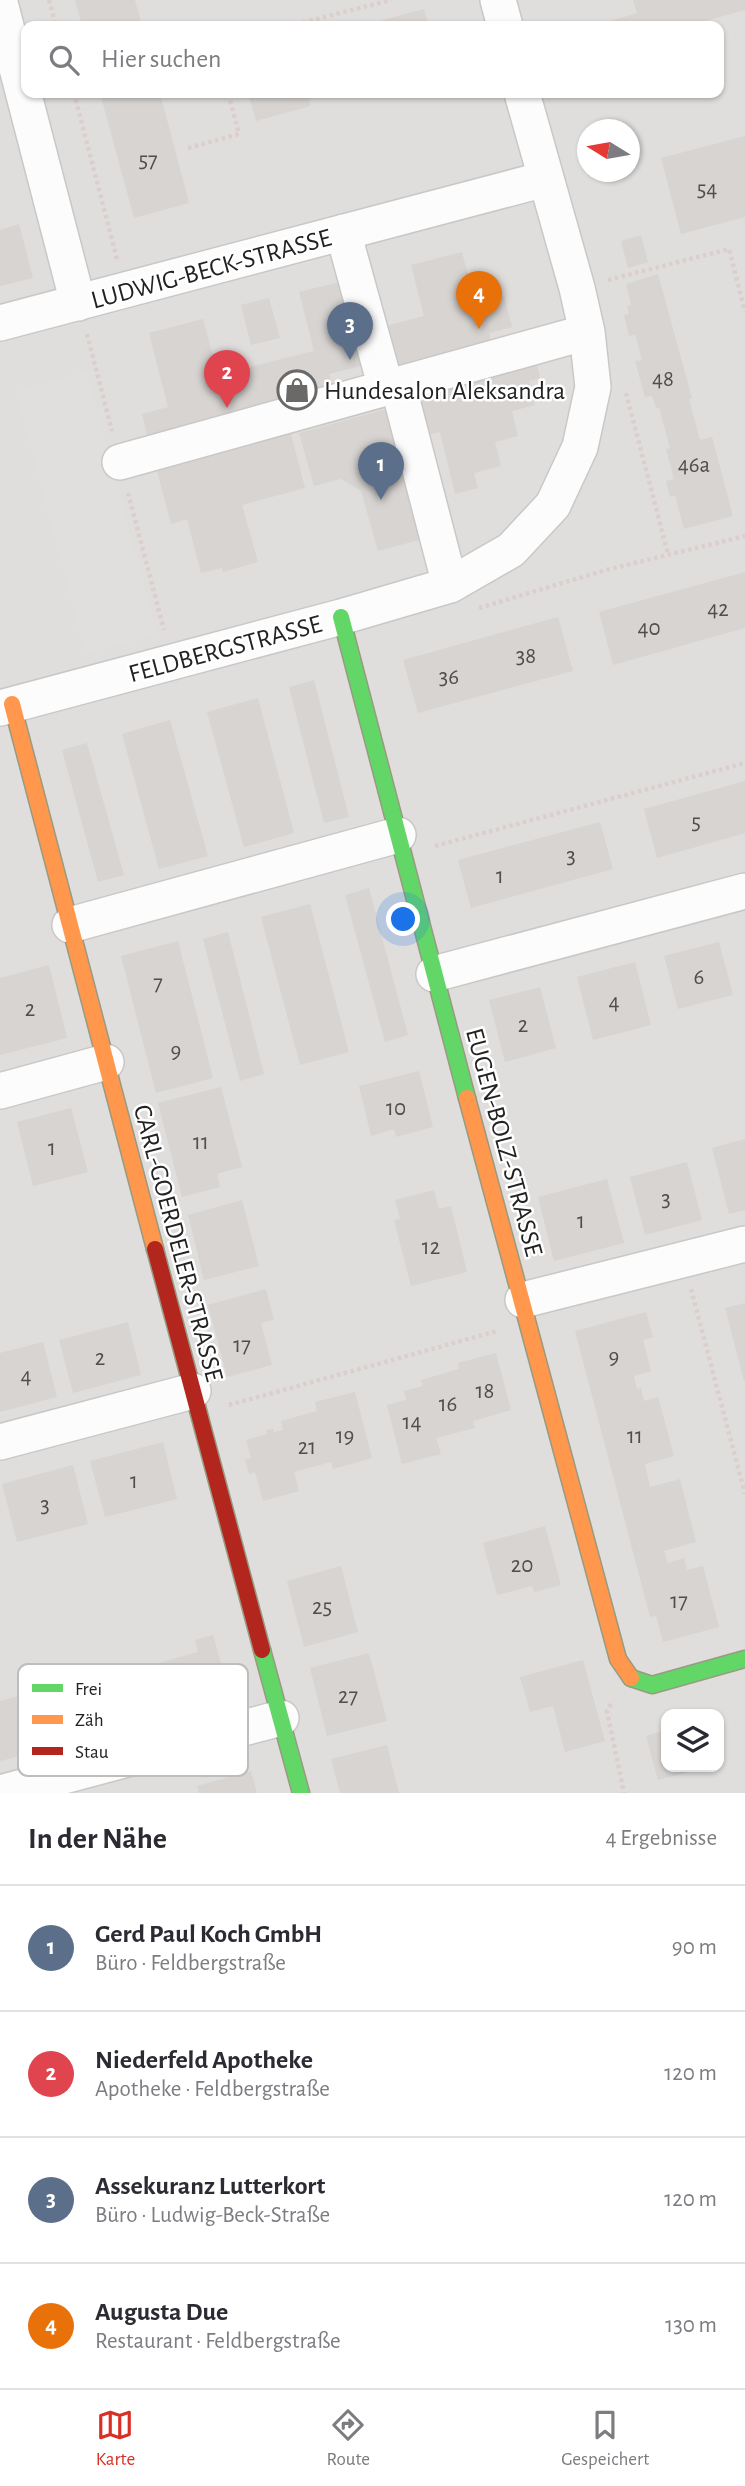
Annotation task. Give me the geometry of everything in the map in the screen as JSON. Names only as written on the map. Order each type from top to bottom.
[{"type":"street","points":[[498,0],[504,21]]},
{"type":"street","name":"LUDWIG-BECK-STRASSE","points":[[0,3],[21,84]]},
{"type":"street","name":"LUDWIG-BECK-STRASSE","points":[[25,98],[78,303]]},
{"type":"street","name":"FELDBERGSTRASSE","points":[[6,706],[341,617],[450,585],[511,550],[553,505],[580,447],[593,387],[587,332],[577,288],[523,98]]},
{"type":"street","name":"LUDWIG-BECK-STRASSE","points":[[0,323],[545,179]]},
{"type":"street","name":"LUDWIG-BECK-STRASSE","points":[[344,232],[392,387]]},
{"type":"street","points":[[120,462],[587,332]]},
{"type":"street","points":[[392,387],[450,585]]},
{"type":"street","name":"EUGEN-BOLZ-STRASSE","points":[[341,617],[618,1659],[629,1677]]},
{"type":"street","name":"CARL-GOERDELER-STRASSE","points":[[6,706],[70,925],[301,1793]]},
{"type":"street","points":[[70,925],[401,845]]},
{"type":"street","points":[[434,974],[745,891]]},
{"type":"street","points":[[0,1091],[106,1062]]},
{"type":"street","points":[[526,1311],[683,1259],[745,1244]]},
{"type":"street","points":[[0,1442],[195,1402]]},
{"type":"street","points":[[629,1677],[652,1685],[745,1659]]},
{"type":"street","points":[[248,1727],[281,1718]]},
{"type":"street","points":[[0,1793],[64,1776]]},
{"type":"path","points":[[49,0],[55,21]]},
{"type":"path","points":[[309,21],[391,0]]},
{"type":"path","points":[[75,98],[126,290]]},
{"type":"path","points":[[188,148],[239,134],[229,98]]},
{"type":"path","points":[[577,288],[729,249],[745,313]]},
{"type":"path","points":[[593,387],[626,390],[668,554]]},
{"type":"path","points":[[477,609],[606,570],[745,536]]},
{"type":"path","points":[[401,845],[745,762]]},
{"type":"path","points":[[683,1259],[745,1494]]},
{"type":"path","points":[[195,1402],[526,1311]]},
{"type":"path","points":[[624,1793],[607,1711],[629,1677]]},
{"type":"shaded area","points":[[0,0],[745,0],[745,1793],[0,1793]]},
{"type":"shaded area","points":[[87,372],[157,635],[86,654],[16,391]]},
{"type":"building","points":[[75,0],[135,0],[141,21],[81,21]]},
{"type":"building","points":[[633,0],[745,0],[745,10],[706,21],[611,21],[637,13]]},
{"type":"building","points":[[424,9],[428,21],[379,21]]},
{"type":"building","points":[[101,98],[161,98],[189,203],[134,218]]},
{"type":"building","points":[[249,98],[313,98],[309,99],[310,106],[256,121]]},
{"type":"building","points":[[745,136],[745,217],[681,234],[661,158]]},
{"type":"building","points":[[19,224],[33,278],[0,286],[0,230]]},
{"type":"building","points":[[641,235],[648,262],[628,268],[621,241]]},
{"type":"building","points":[[462,252],[475,303],[504,296],[512,327],[489,333],[494,352],[387,379],[374,329],[424,316],[411,265]]},
{"type":"building","points":[[658,274],[692,398],[689,399],[700,440],[712,437],[733,516],[684,529],[675,495],[670,497],[666,481],[674,479],[666,449],[670,448],[659,407],[656,408],[652,396],[645,397],[635,361],[642,360],[635,334],[629,336],[624,315],[629,314],[627,306],[631,305],[626,284]]},
{"type":"building","points":[[348,280],[369,364],[329,374],[335,395],[149,442],[142,414],[168,407],[149,333],[203,319],[218,375],[314,351],[299,292]]},
{"type":"building","points":[[269,298],[280,338],[251,345],[241,305]]},
{"type":"building","points":[[535,354],[540,378],[529,381],[535,405],[512,411],[518,436],[495,442],[501,466],[474,473],[478,488],[455,494],[440,432],[419,437],[407,387]]},
{"type":"building","points":[[394,407],[430,537],[378,551],[361,491],[341,479],[314,486],[299,433]]},
{"type":"building","points":[[291,434],[305,488],[242,505],[258,562],[223,572],[222,568],[201,573],[187,519],[171,524],[157,471]]},
{"type":"building","points":[[745,572],[745,628],[613,665],[599,612]]},
{"type":"building","points":[[558,617],[573,671],[418,713],[403,660]]},
{"type":"building","points":[[314,680],[349,817],[324,823],[289,687]]},
{"type":"building","points":[[258,698],[294,833],[244,847],[207,712]]},
{"type":"building","points":[[170,720],[208,856],[159,869],[122,734]]},
{"type":"building","points":[[87,743],[124,875],[98,882],[62,750]]},
{"type":"building","points":[[745,781],[745,833],[657,858],[644,809]]},
{"type":"building","points":[[600,822],[613,869],[471,908],[458,860]]},
{"type":"building","points":[[369,888],[408,1035],[385,1042],[345,895]]},
{"type":"building","points":[[310,904],[349,1052],[300,1065],[261,917]]},
{"type":"building","points":[[228,932],[264,1074],[240,1081],[203,939]]},
{"type":"building","points":[[178,941],[213,1078],[156,1093],[121,956]]},
{"type":"building","points":[[719,942],[733,995],[678,1009],[664,956]]},
{"type":"building","points":[[635,962],[651,1025],[593,1040],[577,977]]},
{"type":"building","points":[[49,965],[67,1038],[0,1055],[0,978]]},
{"type":"building","points":[[540,987],[556,1048],[505,1062],[489,1000]]},
{"type":"building","points":[[419,1071],[433,1127],[396,1137],[394,1129],[371,1136],[359,1086]]},
{"type":"building","points":[[221,1087],[242,1167],[217,1174],[220,1187],[182,1197],[158,1103]]},
{"type":"building","points":[[71,1108],[88,1172],[33,1186],[17,1122]]},
{"type":"building","points":[[745,1139],[745,1210],[729,1214],[712,1148]]},
{"type":"building","points":[[687,1162],[702,1220],[645,1235],[630,1177]]},
{"type":"building","points":[[607,1179],[624,1243],[554,1261],[538,1197]]},
{"type":"building","points":[[434,1190],[439,1209],[451,1206],[467,1272],[411,1286],[394,1220],[400,1219],[395,1200]]},
{"type":"building","points":[[242,1200],[259,1266],[204,1280],[188,1215]]},
{"type":"building","points":[[266,1289],[274,1320],[261,1323],[272,1365],[227,1377],[208,1305]]},
{"type":"building","points":[[745,1303],[745,1381],[744,1381],[725,1308]]},
{"type":"building","points":[[646,1312],[653,1337],[643,1340],[651,1371],[634,1376],[644,1401],[658,1397],[674,1456],[645,1464],[650,1487],[680,1479],[696,1542],[664,1551],[668,1563],[684,1558],[687,1570],[703,1566],[719,1627],[663,1642],[656,1616],[650,1617],[575,1331]]},
{"type":"building","points":[[128,1322],[141,1375],[73,1393],[59,1340]]},
{"type":"building","points":[[43,1342],[57,1397],[0,1412],[0,1353]]},
{"type":"building","points":[[496,1353],[511,1410],[473,1421],[475,1428],[436,1438],[441,1454],[402,1464],[387,1405],[406,1400],[404,1391],[423,1386],[421,1380],[459,1369],[458,1363]]},
{"type":"building","points":[[355,1392],[372,1458],[333,1469],[331,1462],[294,1472],[299,1491],[263,1501],[255,1472],[249,1474],[245,1459],[251,1458],[246,1440],[267,1434],[266,1430],[283,1430],[281,1421],[317,1411],[315,1402]]},
{"type":"building","points":[[163,1442],[177,1499],[105,1517],[90,1461]]},
{"type":"building","points":[[73,1465],[88,1524],[17,1542],[2,1484]]},
{"type":"building","points":[[545,1526],[561,1585],[534,1592],[532,1586],[497,1595],[483,1543]]},
{"type":"building","points":[[341,1566],[358,1632],[304,1647],[287,1581]]},
{"type":"building","points":[[213,1635],[221,1664],[155,1664],[198,1652],[195,1640]]},
{"type":"building","points":[[369,1653],[387,1721],[327,1736],[310,1668]]},
{"type":"building","points":[[583,1660],[605,1741],[565,1752],[553,1706],[530,1712],[520,1677]]},
{"type":"building","points":[[18,1696],[18,1756],[0,1761],[0,1701]]},
{"type":"building","points":[[661,1732],[661,1772],[689,1772],[658,1780],[646,1736]]},
{"type":"building","points":[[387,1745],[399,1793],[340,1793],[331,1759]]},
{"type":"building","points":[[251,1771],[257,1793],[199,1793],[197,1786],[233,1776],[248,1776],[248,1772]]},
{"type":"traffic: fast","points":[[341,617],[467,1098]]},
{"type":"traffic: fast","points":[[262,1650],[301,1793]]},
{"type":"traffic: fast","points":[[631,1678],[652,1685],[745,1659]]},
{"type":"traffic: slow","points":[[12,704],[155,1249]]},
{"type":"traffic: slow","points":[[467,1098],[618,1659],[631,1678]]},
{"type":"traffic: jam","points":[[155,1249],[262,1650]]},
{"type":"place","name":"Augusta Due","points":[[479,329]]},
{"type":"place","name":"Assekuranz Lutterkort","points":[[350,360]]},
{"type":"place","name":"Hundesalon Aleksandra","points":[[297,390]]},
{"type":"place","name":"Niederfeld Apotheke","points":[[227,408]]},
{"type":"place","name":"Gerd Paul Koch GmbH","points":[[381,500]]}]
